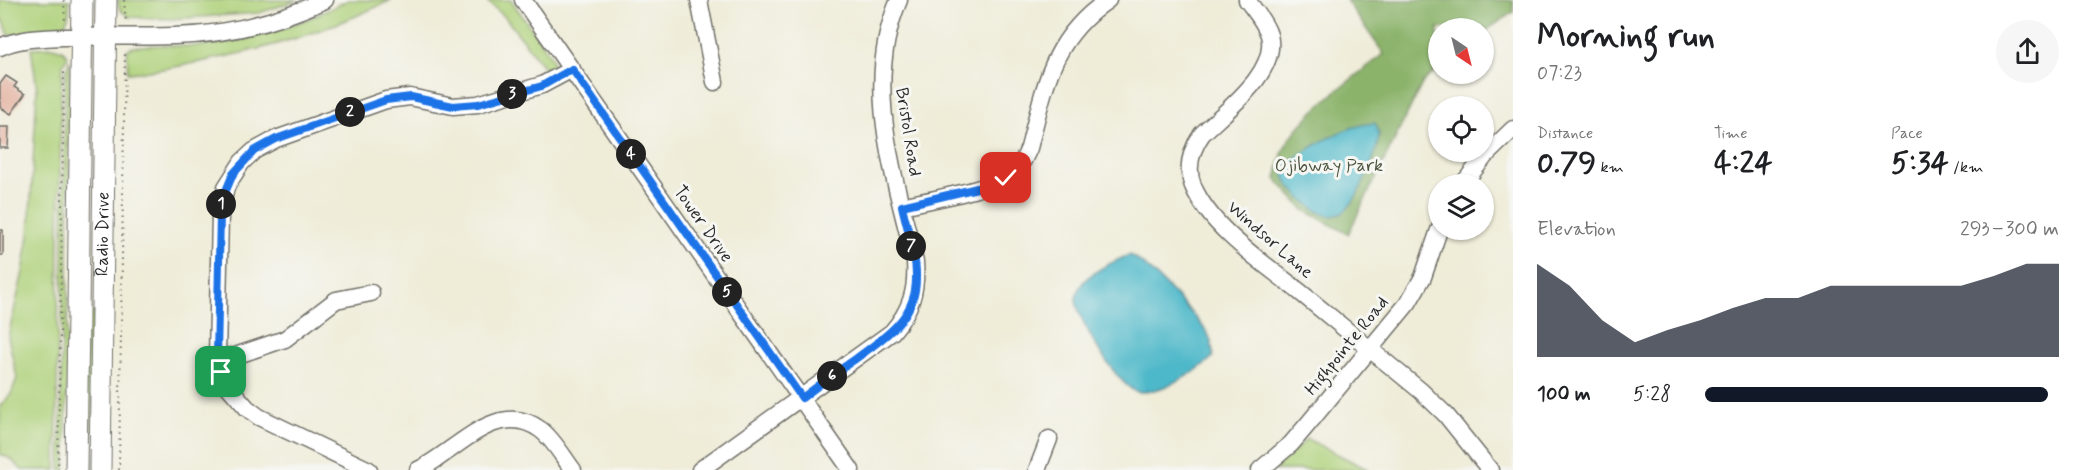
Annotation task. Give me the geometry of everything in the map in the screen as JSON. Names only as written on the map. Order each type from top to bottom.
[{"type":"main road","name":"Radio Drive","points":[[76,470],[82,0]]},
{"type":"main road","name":"Radio Drive","points":[[100,470],[106,0]]},
{"type":"street","points":[[0,47],[27,39],[105,35],[182,36],[223,32],[281,18],[325,0]]},
{"type":"street","points":[[699,0],[715,82]]},
{"type":"street","name":"Bristol Road","points":[[700,470],[892,332],[909,309],[915,294],[915,262],[882,112],[881,81],[888,32],[899,0]]},
{"type":"street","points":[[902,206],[1019,177],[1054,61],[1073,30],[1108,0]]},
{"type":"street","name":"Windsor Lane","points":[[1247,0],[1269,33],[1270,56],[1266,69],[1257,80],[1202,134],[1191,155],[1189,170],[1192,184],[1202,202],[1229,234],[1420,391],[1446,416],[1490,470]]},
{"type":"street","name":"Tower Drive","points":[[530,2],[572,69],[851,470]]},
{"type":"street","points":[[369,470],[259,417],[247,408],[227,385],[217,357],[220,214],[222,200],[233,174],[254,151],[276,139],[386,100],[411,97],[453,106],[478,104],[542,86],[572,69]]},
{"type":"street","points":[[1471,174],[1485,156],[1513,129]]},
{"type":"street","name":"Highpointe Road","points":[[1260,470],[1291,444],[1408,303],[1423,277],[1436,240]]},
{"type":"street","points":[[217,357],[235,356],[285,339],[336,300],[371,293]]},
{"type":"street","points":[[418,470],[484,426],[496,421],[518,420],[530,424],[550,439],[573,470]]},
{"type":"street","points":[[1037,470],[1049,439]]},
{"type":"path","points":[[64,0],[64,21]]},
{"type":"path","points":[[124,0],[126,14]]},
{"type":"path","points":[[119,470],[125,53]]},
{"type":"path","points":[[58,470],[64,67]]},
{"type":"green space","points":[[0,0],[69,0],[67,21],[61,27],[39,33],[9,35],[0,15]]},
{"type":"green space","points":[[117,0],[298,0],[259,13],[170,19],[129,17],[120,10]]},
{"type":"green space","points":[[348,0],[391,0],[324,29],[279,43],[189,64],[128,73],[127,50],[133,47],[198,46],[256,36],[312,17]]},
{"type":"green space","points":[[486,0],[511,0],[552,58],[553,66],[548,73],[505,17]]},
{"type":"green space","name":"Ojibway Park","points":[[1346,0],[1513,0],[1513,12],[1494,25],[1494,18],[1428,18],[1428,78],[1423,82],[1348,234],[1304,210],[1276,179],[1285,147],[1303,122],[1384,54]]},
{"type":"green space","points":[[53,47],[62,50],[68,56],[63,65],[61,90],[56,470],[22,470],[11,459],[0,454],[0,406],[11,394],[17,378],[8,337],[29,235],[37,89],[31,48]]},
{"type":"green space","points":[[70,60],[66,451],[65,470],[60,470],[65,90],[66,69]]},
{"type":"green space","points":[[86,312],[94,312],[92,470],[83,470]]},
{"type":"green space","points":[[1307,439],[1369,470],[1274,470]]},
{"type":"water","points":[[1375,123],[1379,136],[1370,167],[1353,202],[1346,210],[1340,214],[1325,215],[1298,195],[1288,183],[1284,175],[1285,165],[1339,133]]},
{"type":"water","points":[[1129,255],[1157,277],[1200,323],[1210,337],[1213,357],[1179,380],[1158,389],[1139,392],[1131,389],[1121,380],[1101,353],[1091,337],[1076,300],[1079,288],[1089,277]]},
{"type":"building","points":[[6,76],[17,83],[14,87],[25,94],[11,114],[0,107],[0,84]]},
{"type":"building","points":[[0,127],[9,127],[8,148],[0,148]]},
{"type":"building","points":[[0,230],[3,230],[3,255],[0,255]]},
{"type":"route","points":[[221,372],[217,357],[220,214],[226,187],[233,174],[242,162],[265,144],[386,100],[411,97],[453,106],[466,106],[542,86],[572,69],[802,398],[892,332],[909,309],[915,294],[915,262],[902,206],[994,184],[1006,178]]}]
